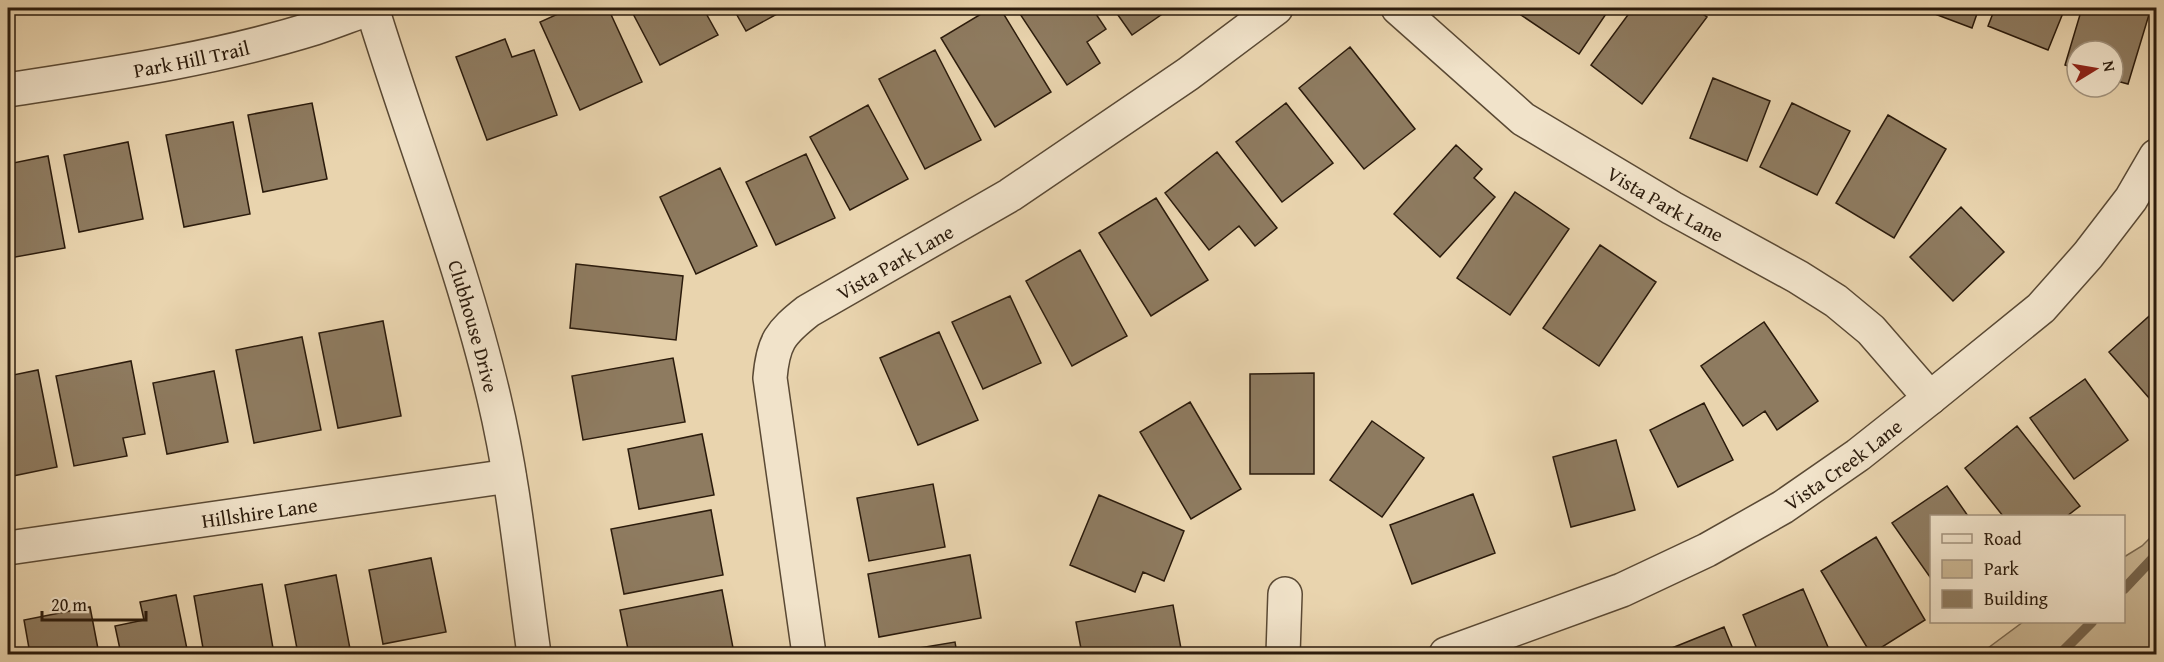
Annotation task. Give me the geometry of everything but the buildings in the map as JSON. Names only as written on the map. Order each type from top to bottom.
[{"type":"street","name":"Park Hill Trail","points":[[8,90],[238,49],[316,28],[372,8]]},
{"type":"street","name":"Clubhouse Drive","points":[[372,8],[478,335],[495,400],[509,476],[534,654]]},
{"type":"street","name":"Vista Park Lane","points":[[808,654],[770,378],[772,356],[786,328],[808,311],[1010,195],[1188,74],[1276,8]]},
{"type":"street","name":"Vista Park Lane","points":[[1398,8],[1523,119],[1672,208],[1798,277],[1836,301],[1871,330],[1930,398]]},
{"type":"street","name":"Vista Creek Lane","points":[[1446,654],[1622,590],[1707,550],[1783,507],[1858,454],[2041,308],[2096,246],[2132,199],[2157,156]]},
{"type":"street","name":"Hillshire Lane","points":[[8,548],[509,476]]},
{"type":"street","points":[[1283,654],[1285,594]]},
{"type":"green space","points":[[2156,532],[2156,654],[1980,654],[2022,623],[2125,623],[2125,556],[2142,546]]},
{"type":"waterway","points":[[2125,588],[2156,555]]},
{"type":"waterway","points":[[2060,654],[2091,623]]}]
